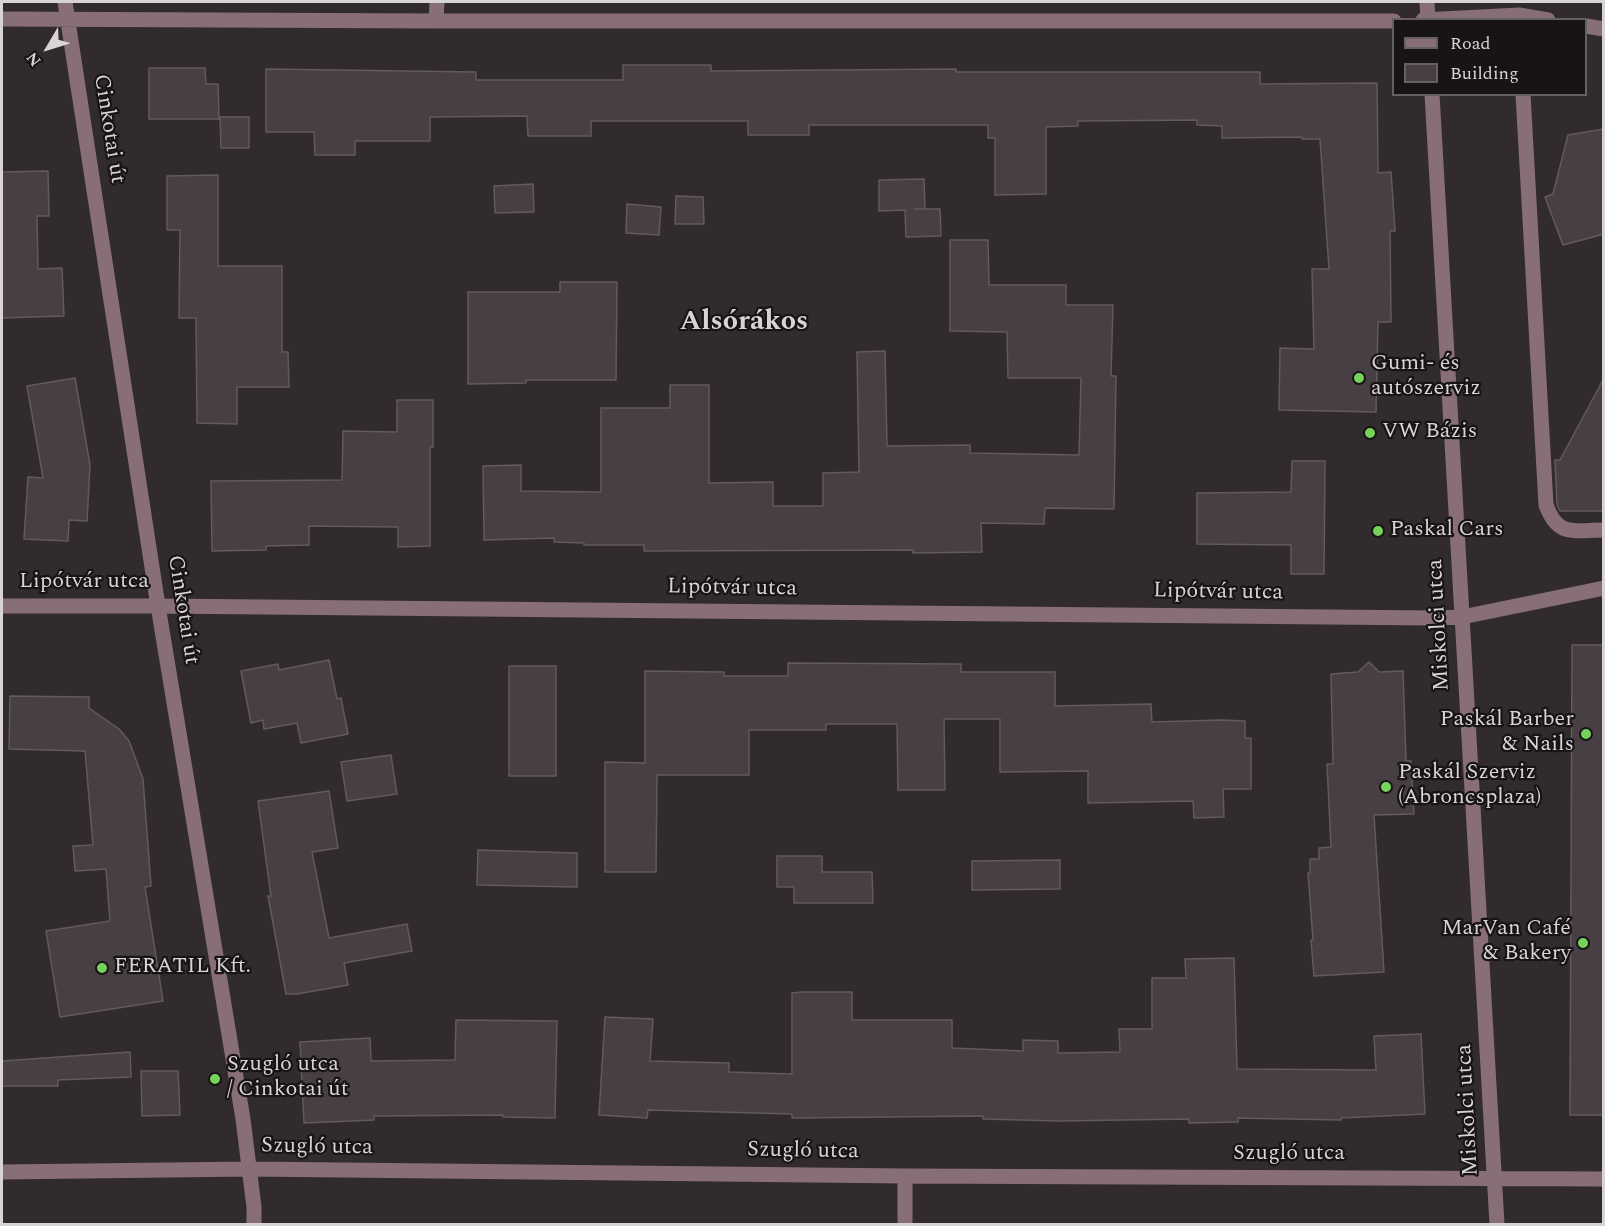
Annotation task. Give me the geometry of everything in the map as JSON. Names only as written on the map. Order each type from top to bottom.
[{"type":"street","name":"Cinkotai út","points":[[65,2],[158,606],[250,1170],[254,1224]]},
{"type":"street","points":[[436,21],[437,2]]},
{"type":"street","points":[[1426,18],[1427,2]]},
{"type":"street","points":[[1472,18],[1519,17]]},
{"type":"street","points":[[2,20],[1392,21]]},
{"type":"street","points":[[1587,26],[1604,29]]},
{"type":"street","name":"Miskolci utca","points":[[1432,96],[1497,1224]]},
{"type":"street","points":[[1523,96],[1546,505],[1551,519],[1560,528],[1568,531],[1604,530]]},
{"type":"street","name":"Lipótvár utca","points":[[2,606],[1462,617],[1604,588]]},
{"type":"street","name":"Szugló utca","points":[[2,1172],[250,1170],[1604,1179]]},
{"type":"street","points":[[905,1176],[905,1224]]},
{"type":"building","points":[[623,65],[711,65],[711,71],[956,69],[956,72],[1260,72],[1260,84],[1377,83],[1378,173],[1391,172],[1395,231],[1390,231],[1391,322],[1378,322],[1376,412],[1279,410],[1280,348],[1314,349],[1312,269],[1329,269],[1320,139],[1302,139],[1302,137],[1222,138],[1222,126],[1197,125],[1197,120],[1078,121],[1078,126],[1046,127],[1046,194],[995,195],[995,138],[988,138],[988,125],[809,125],[809,135],[748,135],[748,121],[591,121],[591,136],[528,136],[527,116],[430,117],[430,141],[355,141],[355,155],[315,155],[314,132],[266,132],[266,69],[476,72],[476,80],[623,80]]},
{"type":"building","points":[[149,68],[205,68],[206,84],[218,84],[219,119],[149,119]]},
{"type":"building","points":[[220,117],[249,117],[249,148],[221,148]]},
{"type":"building","points":[[1604,129],[1604,234],[1563,245],[1545,197],[1553,194],[1568,135]]},
{"type":"building","points":[[48,171],[49,216],[37,216],[38,269],[62,268],[64,316],[2,318],[2,172]]},
{"type":"building","points":[[218,175],[218,266],[282,266],[282,352],[288,352],[289,387],[237,387],[237,424],[197,423],[196,318],[179,318],[180,230],[167,230],[167,176]]},
{"type":"building","points":[[924,179],[925,209],[940,209],[941,236],[906,237],[905,210],[879,211],[879,180]]},
{"type":"building","points":[[533,184],[534,212],[495,213],[494,186]]},
{"type":"building","points":[[676,196],[703,197],[704,224],[675,224]]},
{"type":"building","points":[[627,204],[661,207],[659,235],[626,233]]},
{"type":"building","points":[[950,240],[988,240],[989,285],[1066,285],[1066,305],[1113,305],[1111,376],[1116,376],[1114,509],[1045,508],[1044,524],[981,523],[982,552],[644,551],[644,545],[584,545],[584,543],[554,542],[554,538],[484,540],[483,466],[521,465],[521,491],[601,492],[601,408],[670,408],[670,385],[709,385],[709,483],[773,482],[773,506],[823,506],[823,473],[859,472],[857,352],[885,351],[887,446],[970,445],[970,453],[1079,455],[1081,378],[1008,378],[1007,332],[950,331]]},
{"type":"building","points":[[560,282],[617,282],[616,380],[526,380],[526,383],[468,384],[468,292],[560,292]]},
{"type":"building","points":[[75,378],[90,465],[87,521],[69,520],[68,541],[24,539],[28,477],[43,478],[27,386]]},
{"type":"building","points":[[1604,378],[1604,511],[1560,511],[1557,505],[1555,460],[1560,460]]},
{"type":"building","points":[[397,400],[433,400],[433,447],[430,447],[430,546],[398,547],[398,527],[309,526],[309,545],[266,546],[266,550],[212,551],[211,481],[342,480],[343,431],[397,432]]},
{"type":"building","points":[[1292,461],[1325,461],[1324,574],[1291,574],[1291,545],[1197,544],[1197,493],[1291,492]]},
{"type":"building","points":[[1572,645],[1604,645],[1604,1115],[1570,1115]]},
{"type":"building","points":[[329,660],[337,699],[341,698],[348,734],[301,743],[297,723],[264,729],[263,720],[251,723],[241,671],[278,664],[279,670]]},
{"type":"building","points":[[1369,662],[1379,672],[1403,671],[1406,761],[1411,761],[1414,814],[1374,815],[1384,972],[1314,976],[1308,873],[1310,873],[1310,859],[1319,859],[1319,848],[1331,847],[1327,764],[1333,764],[1331,674],[1358,672]]},
{"type":"building","points":[[788,663],[961,664],[961,672],[1055,672],[1055,706],[1151,704],[1152,722],[1245,721],[1245,738],[1251,738],[1251,789],[1223,789],[1224,817],[1194,818],[1193,801],[1088,803],[1088,771],[1000,772],[1000,719],[944,719],[945,790],[898,790],[897,724],[826,724],[826,730],[749,730],[749,775],[657,775],[656,872],[605,872],[605,762],[645,763],[645,671],[724,672],[724,676],[788,676]]},
{"type":"building","points":[[509,666],[556,666],[556,776],[509,776]]},
{"type":"building","points":[[10,696],[89,697],[89,708],[119,729],[129,741],[143,779],[151,886],[145,887],[163,1001],[60,1017],[46,931],[110,921],[106,869],[75,871],[73,846],[93,845],[85,751],[9,749]]},
{"type":"building","points":[[391,755],[397,794],[347,801],[341,762]]},
{"type":"building","points":[[329,791],[338,848],[312,852],[329,938],[407,924],[412,951],[344,963],[348,985],[286,994],[268,896],[271,896],[258,801]]},
{"type":"building","points":[[478,850],[577,853],[577,887],[477,885]]},
{"type":"building","points":[[777,856],[822,856],[822,872],[872,872],[873,903],[794,903],[794,887],[777,887]]},
{"type":"building","points":[[1060,860],[1060,889],[972,890],[972,861]]},
{"type":"building","points":[[1234,958],[1237,1069],[1376,1070],[1374,1036],[1421,1034],[1425,1114],[1341,1118],[1341,1120],[1238,1118],[1238,1122],[1189,1123],[1189,1119],[1058,1121],[983,1119],[983,1116],[792,1118],[792,1114],[648,1110],[647,1118],[599,1115],[605,1017],[653,1019],[650,1061],[729,1063],[729,1072],[792,1074],[792,993],[803,992],[852,992],[852,1020],[952,1020],[952,1048],[1023,1051],[1023,1040],[1058,1041],[1058,1053],[1120,1052],[1119,1029],[1152,1029],[1152,978],[1186,978],[1185,959]]},
{"type":"building","points":[[456,1020],[557,1021],[555,1118],[503,1117],[503,1115],[374,1116],[374,1120],[304,1123],[300,1042],[370,1038],[371,1061],[455,1060]]},
{"type":"building","points":[[130,1052],[131,1077],[58,1080],[58,1086],[2,1086],[2,1061]]},
{"type":"building","points":[[141,1071],[178,1071],[180,1115],[142,1116]]},
{"type":"place","name":"Gumi- és autószerviz","points":[[1359,378]]},
{"type":"place","name":"VW Bázis","points":[[1370,433]]},
{"type":"place","name":"Paskal Cars","points":[[1378,531]]},
{"type":"place","name":"Paskál Barber & Nails","points":[[1586,734]]},
{"type":"place","name":"Paskál Szerviz (Abroncsplaza)","points":[[1386,787]]},
{"type":"place","name":"MarVan Café & Bakery","points":[[1583,943]]},
{"type":"place","name":"FERATIL Kft.","points":[[102,968]]},
{"type":"place","name":"Szugló utca / Cinkotai út","points":[[215,1079]]},
{"type":"district","name":"Alsórákos","points":[[744,324]]}]
